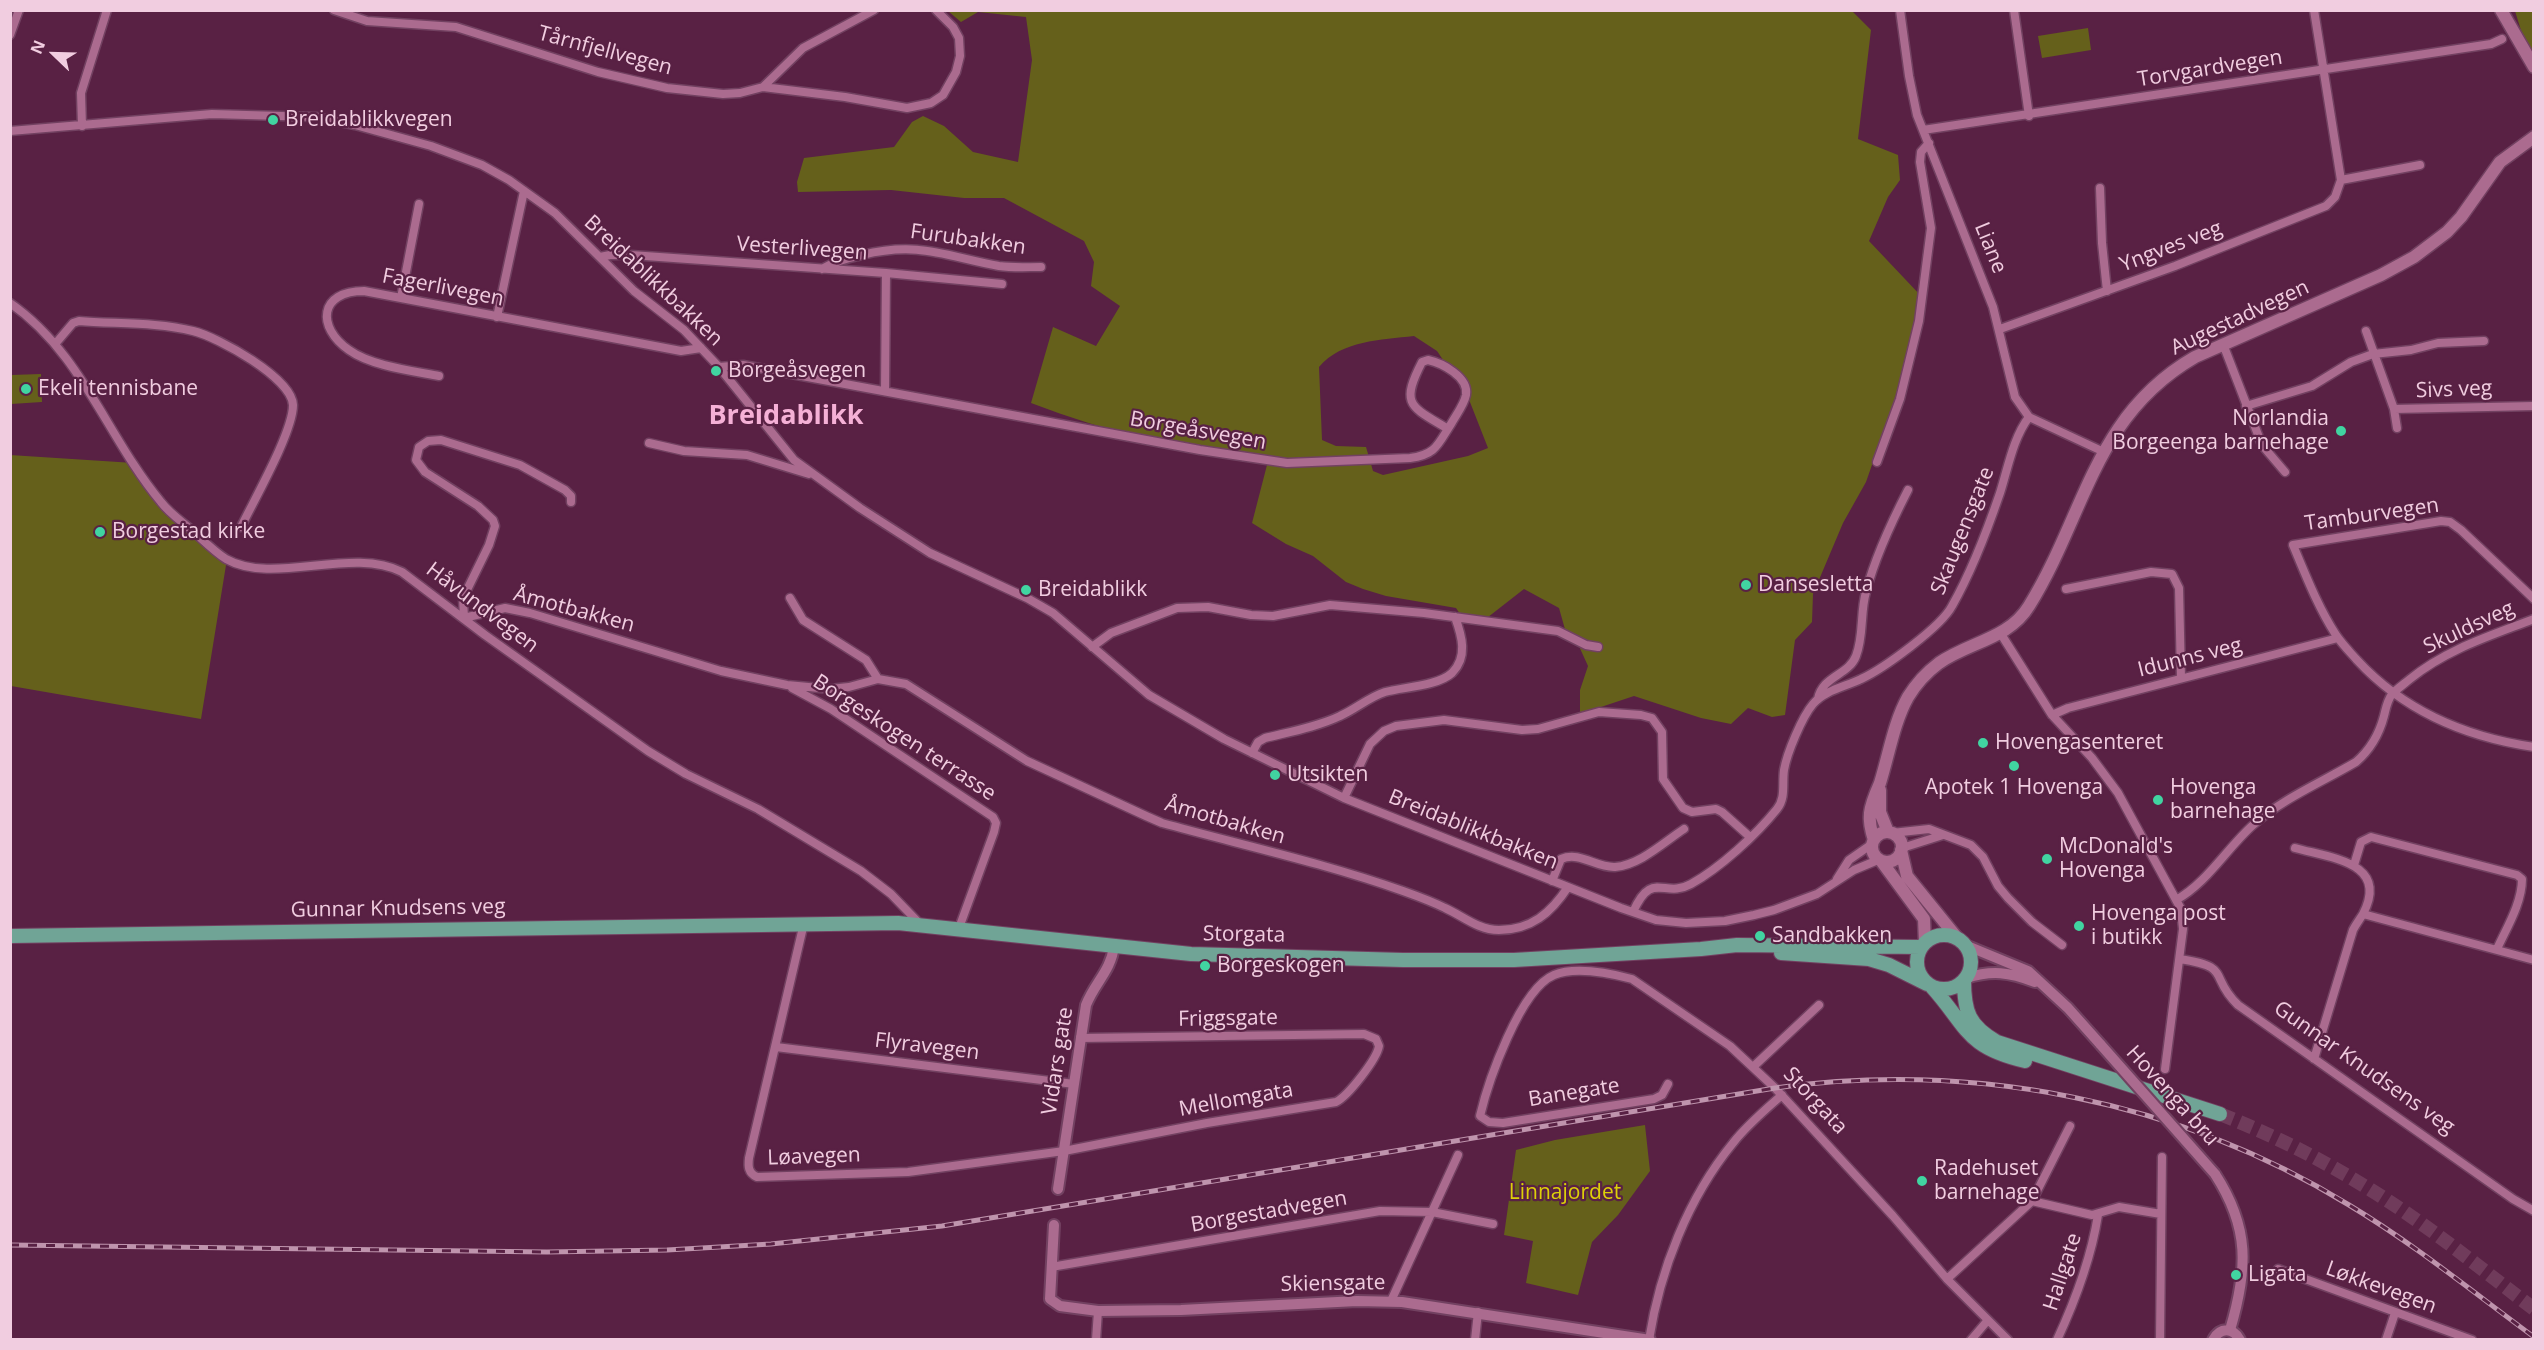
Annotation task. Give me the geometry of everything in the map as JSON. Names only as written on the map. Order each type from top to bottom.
[{"type":"main road","points":[[2501,10],[2534,66]]},
{"type":"main road","name":"Augestadvegen","points":[[1873,842],[1870,812],[1903,707],[1916,685],[1941,662],[2001,634],[2021,618],[2104,452],[2127,415],[2154,385],[2182,365],[2223,344],[2381,275],[2414,257],[2447,232],[2461,217],[2500,162],[2534,137]]},
{"type":"main road","name":"Augestadvegen","points":[[1879,783],[1880,813],[1890,833]]},
{"type":"main road","points":[[2084,1071],[2047,1066],[2004,1056],[1989,1050],[1966,1031],[1917,968],[1917,958],[1926,931],[1924,919],[1872,852],[1873,842],[1880,834],[1890,833],[1901,842],[1907,876],[1962,942],[1971,963],[1965,979],[1966,1006],[1974,1026],[1983,1034],[2009,1048],[2060,1061],[2084,1071],[2145,1088],[2220,1114]]},
{"type":"main road","points":[[1880,861],[1895,860],[1902,849]]},
{"type":"main road","name":"Storgata","points":[[786,923],[920,924],[1191,954],[1462,961],[1701,950],[1737,945],[1923,945]]},
{"type":"main road","name":"Gunnar Knudsens veg","points":[[10,936],[786,923]]},
{"type":"main road","points":[[1923,945],[1940,935],[1962,942]]},
{"type":"main road","name":"Storgata","points":[[1701,950],[1869,959],[1889,964],[1930,985]]},
{"type":"main road","points":[[1930,985],[1945,990],[1953,988],[1965,979]]},
{"type":"street","points":[[10,35],[19,10]]},
{"type":"street","points":[[10,131],[82,126],[81,93],[107,10]]},
{"type":"street","name":"Tårnfjellvegen","points":[[334,10],[367,21],[439,24],[456,27],[598,72],[668,88],[723,94],[740,93],[763,87],[845,97],[907,108],[931,103],[944,95],[951,84],[960,56],[959,38],[948,21],[936,10]]},
{"type":"street","points":[[763,87],[803,48],[874,10]]},
{"type":"street","name":"Liane","points":[[1900,10],[1909,76],[1923,130],[1981,273],[2000,329],[2014,397],[2029,417]]},
{"type":"street","points":[[2014,10],[2030,116]]},
{"type":"street","points":[[2314,10],[2341,180],[2420,165]]},
{"type":"street","name":"Torvgardvegen","points":[[1923,130],[2030,116],[2491,44],[2502,39]]},
{"type":"street","name":"Breidablikkbakken","points":[[82,126],[212,114],[304,117],[355,124],[482,165],[555,213],[634,291],[684,330],[719,367],[780,445],[812,474],[930,553],[1027,598],[1053,613],[1128,679],[1167,707],[1252,753],[1344,798],[1656,920],[1686,923],[1725,921],[1792,905],[1817,894],[1854,870],[1880,861]]},
{"type":"street","points":[[1877,462],[1900,399],[1920,321],[1931,228],[1920,162],[1921,152],[1929,143]]},
{"type":"street","name":"Yngves veg","points":[[2000,329],[2107,291],[2326,206],[2336,197],[2341,180]]},
{"type":"street","points":[[2100,188],[2107,291]]},
{"type":"street","points":[[497,317],[524,191]]},
{"type":"street","points":[[401,298],[419,204]]},
{"type":"street","name":"Furubakken","points":[[821,269],[834,262],[893,248],[935,251],[999,266],[1041,267]]},
{"type":"street","name":"Vesterlivegen","points":[[600,257],[632,255],[886,273],[1002,284]]},
{"type":"street","points":[[885,391],[886,273]]},
{"type":"street","name":"Fagerlivegen","points":[[439,376],[367,359],[350,351],[330,329],[327,309],[329,304],[340,294],[364,291],[681,351],[701,348]]},
{"type":"street","name":"Håvundvegen","points":[[10,303],[56,343],[72,363],[162,504],[227,559],[245,565],[270,567],[349,563],[386,565],[411,578],[648,752],[686,774],[758,809],[861,871],[891,894],[920,924]]},
{"type":"street","points":[[56,343],[73,323],[79,321],[185,329],[205,335],[250,360],[284,386],[293,404],[289,426],[241,527]]},
{"type":"street","points":[[2366,331],[2394,410]]},
{"type":"street","points":[[2246,406],[2312,386],[2351,362],[2373,354],[2411,350],[2438,343],[2484,341]]},
{"type":"street","points":[[2223,344],[2262,445],[2285,472]]},
{"type":"street","name":"Borgeåsvegen","points":[[719,367],[743,365],[1200,450],[1287,463],[1423,456],[1433,451],[1448,429],[1462,406],[1466,388],[1463,380],[1433,361],[1422,362],[1410,385],[1411,398],[1420,412],[1448,429]]},
{"type":"street","name":"Sivs veg","points":[[2397,428],[2394,410],[2534,406]]},
{"type":"street","points":[[2029,417],[2104,452]]},
{"type":"street","name":"Skaugensgate","points":[[1818,699],[1862,679],[1911,646],[1945,618],[1989,524],[2017,441],[2029,417]]},
{"type":"street","points":[[464,618],[463,598],[495,526],[489,515],[478,506],[425,472],[416,460],[419,447],[428,441],[441,440],[520,465],[565,490],[572,502]]},
{"type":"street","points":[[649,443],[684,452],[747,455],[812,474]]},
{"type":"street","points":[[1633,912],[1648,890],[1659,886],[1683,888],[1692,884],[1734,852],[1781,804],[1785,768],[1804,719],[1818,699],[1822,687],[1852,664],[1858,652],[1866,593],[1891,524],[1908,490]]},
{"type":"street","name":"Tamburvegen","points":[[2338,638],[2317,603],[2293,545],[2424,522],[2450,522],[2534,599]]},
{"type":"street","points":[[2066,589],[2151,572],[2172,574],[2179,588],[2181,678]]},
{"type":"street","points":[[790,598],[803,620],[866,660],[878,679]]},
{"type":"street","points":[[1092,647],[1111,633],[1177,608],[1208,608],[1273,616],[1330,605],[1455,617],[1558,631],[1586,645],[1598,647]]},
{"type":"street","name":"Åmotbakken","points":[[464,618],[505,608],[530,613],[722,671],[787,686],[830,689],[849,687],[878,679],[906,684],[1027,761],[1154,820],[1369,879],[1426,899],[1486,929],[1511,929],[1538,921],[1560,899],[1568,887]]},
{"type":"street","points":[[1252,753],[1258,742],[1265,738],[1331,720],[1384,693],[1418,686],[1444,678],[1452,673],[1461,658],[1463,648],[1455,617]]},
{"type":"street","name":"Skuldsveg","points":[[2392,694],[2436,659],[2477,640],[2534,619]]},
{"type":"street","points":[[2001,634],[2052,716],[2108,777],[2176,900],[2183,919],[2165,1069]]},
{"type":"street","points":[[2338,638],[2377,682],[2392,694],[2461,731],[2484,738],[2534,747]]},
{"type":"street","name":"Idunns veg","points":[[2052,716],[2067,708],[2338,638]]},
{"type":"street","name":"Borgeskogen terrasse","points":[[787,686],[831,709],[993,817],[996,823],[994,832],[959,928]]},
{"type":"street","points":[[2176,900],[2197,884],[2254,824],[2271,811],[2356,762],[2368,752],[2377,737],[2392,694]]},
{"type":"street","points":[[1344,798],[1370,744],[1384,731],[1396,726],[1444,720],[1522,730],[1538,729],[1599,712],[1641,715],[1652,718],[1662,732],[1663,779],[1683,808],[1692,812],[1716,809],[1750,837]]},
{"type":"street","points":[[1552,881],[1561,859],[1566,856],[1582,858],[1607,867],[1616,867],[1637,859],[1684,829]]},
{"type":"street","points":[[1890,833],[1929,829],[1979,850],[1998,885],[2008,898],[2032,922],[2062,945]]},
{"type":"street","points":[[1902,849],[1943,835]]},
{"type":"street","points":[[2354,865],[2361,842],[2371,837],[2517,875],[2522,879],[2522,887],[2514,914],[2497,949]]},
{"type":"street","name":"Breidablikkbakken","points":[[1835,882],[1849,860],[1873,842]]},
{"type":"street","points":[[2295,848],[2354,865],[2365,872],[2369,880],[2368,897],[2363,914],[2353,930],[2314,1059]]},
{"type":"street","points":[[2363,914],[2534,960]]},
{"type":"street","name":"Løavegen","points":[[804,923],[749,1158],[748,1168],[753,1175],[757,1177],[908,1172],[1064,1151]]},
{"type":"street","name":"Hovenga bru","points":[[1962,942],[2028,971],[2068,1008],[2215,1173],[2234,1207],[2243,1237],[2242,1285],[2230,1330]]},
{"type":"street","name":"Vidars gate","points":[[1058,1189],[1086,1005],[1092,988],[1108,970],[1114,946]]},
{"type":"street","name":"Gunnar Knudsens veg","points":[[2180,959],[2211,966],[2221,977],[2226,993],[2238,1005],[2513,1199],[2534,1210]]},
{"type":"street","name":"Storgata","points":[[1480,1116],[1508,1037],[1529,999],[1544,981],[1554,975],[1570,972],[1614,974],[1632,979],[1711,1033],[1753,1066],[1893,1216],[1947,1279],[2008,1340]]},
{"type":"street","points":[[1965,979],[1987,972],[2003,972],[2041,984]]},
{"type":"street","points":[[1753,1066],[1819,1005]]},
{"type":"street","name":"Friggsgate","points":[[1080,1038],[1230,1038],[1364,1034],[1376,1039]]},
{"type":"street","name":"Mellomgata","points":[[1064,1151],[1207,1123],[1336,1102],[1348,1092],[1378,1052],[1379,1042],[1376,1039]]},
{"type":"street","name":"Flyravegen","points":[[776,1047],[1074,1084]]},
{"type":"street","name":"Banegate","points":[[1480,1116],[1489,1122],[1503,1123],[1654,1099],[1662,1095],[1668,1084]]},
{"type":"street","points":[[1649,1339],[1653,1312],[1666,1269],[1691,1208],[1718,1162],[1734,1141],[1782,1095]]},
{"type":"street","points":[[1947,1279],[2032,1201],[2070,1126]]},
{"type":"street","points":[[1391,1301],[1458,1155]]},
{"type":"street","points":[[2160,1340],[2162,1157]]},
{"type":"street","points":[[2032,1201],[2084,1214],[2098,1215],[2119,1207],[2161,1214]]},
{"type":"street","name":"Borgestadvegen","points":[[1051,1267],[1154,1251],[1357,1213],[1399,1210],[1432,1212],[1493,1224]]},
{"type":"street","name":"Hallgate","points":[[2057,1340],[2078,1294],[2088,1263],[2098,1215]]},
{"type":"street","points":[[1051,1267],[1054,1225]]},
{"type":"street","name":"Skiensgate","points":[[1051,1267],[1050,1299],[1054,1304],[1098,1311],[1181,1310],[1391,1301],[1649,1339]]},
{"type":"street","name":"Løkkevegen","points":[[2278,1269],[2472,1340]]},
{"type":"street","points":[[1096,1340],[1098,1311]]},
{"type":"street","points":[[1475,1340],[1478,1312]]},
{"type":"street","points":[[2386,1340],[2395,1313]]},
{"type":"street","points":[[1971,1340],[1988,1320]]},
{"type":"street","points":[[2213,1340],[2218,1333],[2230,1330],[2237,1334],[2240,1340]]},
{"type":"green space","points":[[948,11],[1852,11],[1871,30],[1858,139],[1898,155],[1900,180],[1888,197],[1869,241],[1922,297],[1903,376],[1866,482],[1843,523],[1813,594],[1812,622],[1795,640],[1785,715],[1772,717],[1748,708],[1731,724],[1701,718],[1634,696],[1580,714],[1580,690],[1588,666],[1578,644],[1568,640],[1559,608],[1524,589],[1483,621],[1464,620],[1456,608],[1386,596],[1363,589],[1346,582],[1313,556],[1286,544],[1252,523],[1267,465],[1147,440],[1031,403],[1053,327],[1096,346],[1120,306],[1091,286],[1094,262],[1084,241],[1004,198],[964,198],[891,190],[798,192],[797,182],[804,158],[894,147],[912,122],[923,116],[944,126],[973,152],[1018,162],[1032,60],[1026,17],[978,12],[961,22]],"holes":[[[1414,336],[1437,351],[1468,397],[1488,448],[1468,456],[1383,475],[1373,471],[1366,447],[1336,446],[1322,440],[1319,367],[1328,358],[1350,346],[1376,340]]]},
{"type":"green space","points":[[2515,11],[2533,11],[2533,69]]},
{"type":"green space","points":[[2088,28],[2091,50],[2042,58],[2038,36]]},
{"type":"green space","name":"Ekeli tennisbane","points":[[41,374],[42,402],[11,404],[11,375]]},
{"type":"green space","points":[[10,455],[134,463],[162,504],[227,559],[201,719],[11,686]]},
{"type":"green space","name":"Linnajordet","points":[[1645,1125],[1650,1171],[1618,1215],[1592,1242],[1578,1295],[1526,1283],[1533,1241],[1504,1235],[1516,1150],[1555,1140]]},
{"type":"tunnel","points":[[2220,1114],[2335,1168],[2392,1203],[2534,1309]]},
{"type":"railway","points":[[10,1245],[547,1252],[667,1250],[771,1244],[942,1226],[1775,1088],[1849,1081],[1924,1080],[1999,1085],[2072,1097],[2144,1115],[2215,1139],[2283,1169],[2349,1205],[2420,1252],[2534,1337]]},
{"type":"place","name":"Breidablikkvegen","points":[[273,120]]},
{"type":"place","name":"Borgeåsvegen","points":[[716,371]]},
{"type":"place","name":"Ekeli tennisbane","points":[[26,389]]},
{"type":"place","name":"Norlandia Borgeenga barnehage","points":[[2341,431]]},
{"type":"place","name":"Borgestad kirke","points":[[100,532]]},
{"type":"place","name":"Dansesletta","points":[[1746,585]]},
{"type":"place","name":"Breidablikk","points":[[1026,590]]},
{"type":"place","name":"Hovengasenteret","points":[[1983,743]]},
{"type":"place","name":"Apotek 1 Hovenga","points":[[2014,766]]},
{"type":"place","name":"Utsikten","points":[[1275,775]]},
{"type":"place","name":"Hovenga barnehage","points":[[2158,800]]},
{"type":"place","name":"McDonald's Hovenga","points":[[2047,859]]},
{"type":"place","name":"Hovenga post i butikk","points":[[2079,926]]},
{"type":"place","name":"Sandbakken","points":[[1760,936]]},
{"type":"place","name":"Borgeskogen","points":[[1205,966]]},
{"type":"place","name":"Radehuset barnehage","points":[[1922,1181]]},
{"type":"place","name":"Ligata","points":[[2236,1275]]},
{"type":"district","name":"Breidablikk","points":[[786,416]]}]
